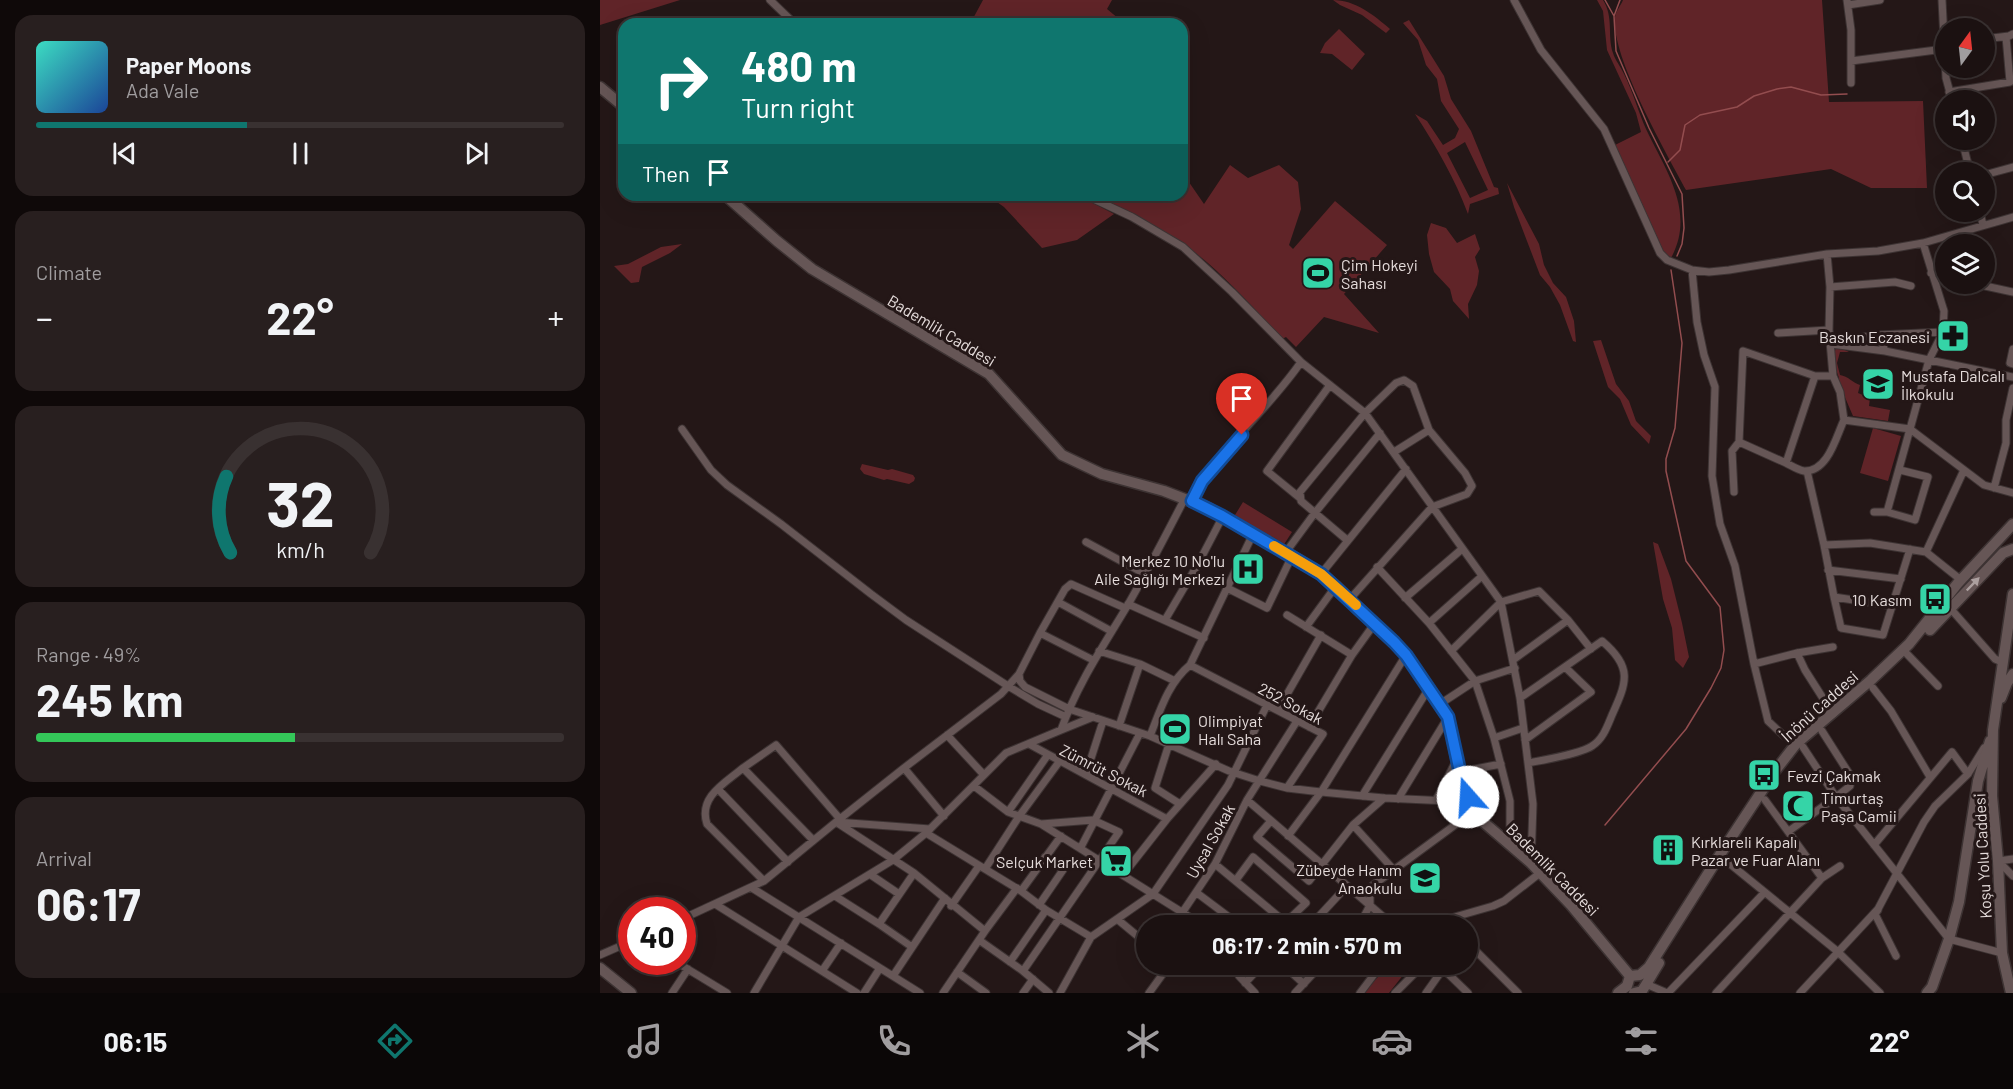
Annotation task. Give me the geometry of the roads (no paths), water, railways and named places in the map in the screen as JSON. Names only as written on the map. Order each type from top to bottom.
[{"type":"street","points":[[770,0],[789,18]]},
{"type":"street","points":[[1514,0],[1541,50],[1604,129],[1660,253],[1667,260],[1692,270],[1709,272],[1729,270],[1827,254],[1878,250],[1923,243],[2013,217]]},
{"type":"street","points":[[1851,83],[1851,30],[1848,3],[1880,0]]},
{"type":"street","points":[[1942,0],[1943,18]]},
{"type":"street","points":[[1962,90],[2012,82],[2009,35]]},
{"type":"street","points":[[1851,61],[1935,48]]},
{"type":"street","points":[[600,87],[618,102]]},
{"type":"street","points":[[1995,172],[2013,167]]},
{"type":"street","name":"Bademlik Caddesi","points":[[732,201],[812,269],[989,374],[1062,455],[1102,474],[1188,499],[1289,554],[1336,586],[1406,655],[1440,704],[1448,717],[1460,772],[1472,806],[1481,820],[1531,863],[1571,905],[1636,987]]},
{"type":"street","points":[[1098,201],[1132,217],[1183,247],[1232,292],[1302,363],[1365,412],[1501,602],[1520,698],[1533,804],[1531,863]]},
{"type":"street","points":[[1887,513],[1929,360],[1944,332],[1944,311],[1923,243]]},
{"type":"street","points":[[1739,442],[1807,471],[1818,467],[1825,460],[1844,420],[1840,392],[1833,376],[1827,254]]},
{"type":"street","points":[[1692,270],[1697,322],[1704,355],[1715,387],[1712,476],[1720,524],[1735,566],[1754,664],[1768,721],[1783,735],[1800,745],[1836,797],[1895,874],[1949,939],[2002,954]]},
{"type":"street","points":[[1931,273],[1935,274]]},
{"type":"street","points":[[1830,287],[1895,282],[1911,286]]},
{"type":"street","points":[[1995,288],[2013,292]]},
{"type":"street","points":[[1778,333],[1829,330]]},
{"type":"street","points":[[1831,343],[1880,335],[1944,332]]},
{"type":"street","points":[[1880,335],[1886,351]]},
{"type":"street","points":[[1831,343],[1886,351],[2013,376]]},
{"type":"street","points":[[2013,349],[2010,363],[2013,364]]},
{"type":"street","points":[[1734,492],[1732,451],[1739,442],[1743,351],[1815,376],[1833,376]]},
{"type":"street","points":[[1061,730],[1093,660],[1188,499],[1283,389],[1302,363]]},
{"type":"street","points":[[1786,463],[1815,376]]},
{"type":"street","points":[[1300,498],[1301,489],[1365,412],[1396,383],[1404,380],[1413,387],[1429,430],[1465,473],[1472,486],[1467,494],[1432,507],[1350,599]]},
{"type":"street","points":[[1330,385],[1267,471],[1300,498],[1314,514],[1347,540]]},
{"type":"street","points":[[1994,488],[2006,443],[2013,388]]},
{"type":"street","points":[[1844,420],[1910,429],[1984,485],[2013,493]]},
{"type":"street","points":[[682,429],[711,470],[727,485],[897,614],[1008,686],[1066,717]]},
{"type":"street","points":[[1394,452],[1429,430]]},
{"type":"street","points":[[1227,588],[1267,608],[1289,554],[1314,514],[1380,433]]},
{"type":"street","points":[[1321,574],[1406,469]]},
{"type":"street","points":[[1874,512],[1915,520],[1928,477],[1900,470]]},
{"type":"street","points":[[1926,552],[1964,470]]},
{"type":"street","points":[[1807,471],[1841,628],[1883,635],[1910,549]]},
{"type":"street","points":[[1165,621],[1198,564],[1222,516]]},
{"type":"street","name":"İnönü Caddesi","points":[[1636,987],[1775,771],[1909,644],[1961,580],[2007,534],[2013,524]]},
{"type":"street","points":[[1150,736],[1175,681],[1190,665],[1204,638],[1253,534]]},
{"type":"street","points":[[2007,534],[2002,545],[2011,550]]},
{"type":"street","points":[[1086,542],[1144,574]]},
{"type":"street","points":[[1824,545],[1870,543],[1926,552],[1961,580]]},
{"type":"street","points":[[1405,597],[1462,549]]},
{"type":"street","name":"İnönü Caddesi","points":[[1636,987],[1765,800],[1800,745],[1822,730],[1873,687],[2003,553],[2011,550]]},
{"type":"street","points":[[1377,567],[1429,623],[1475,681],[1494,738],[1510,801],[1510,844]]},
{"type":"street","points":[[1828,570],[1901,579]]},
{"type":"street","points":[[1429,623],[1482,576]]},
{"type":"street","points":[[696,912],[764,881],[838,820],[1001,694],[1019,674],[1065,589],[1071,584],[1204,638]]},
{"type":"street","points":[[1306,627],[1336,586]]},
{"type":"street","points":[[1451,651],[1501,602],[1539,591],[1568,620],[1591,649]]},
{"type":"street","name":"Koşu Yolu Caddesi","points":[[2012,989],[2002,954],[1998,861],[1992,796],[1993,730],[2002,661],[2011,632],[2013,594]]},
{"type":"street","points":[[1834,597],[1893,606]]},
{"type":"street","points":[[1058,602],[1111,631]]},
{"type":"street","points":[[1950,608],[1995,659],[2002,661],[2013,673]]},
{"type":"street","points":[[1287,615],[1352,655]]},
{"type":"street","points":[[1440,704],[1475,681],[1514,664],[1568,620]]},
{"type":"street","points":[[1309,727],[1352,655],[1375,623]]},
{"type":"street","points":[[1040,633],[1093,660]]},
{"type":"street","points":[[1278,710],[1321,635]]},
{"type":"street","points":[[1520,698],[1602,641],[1615,652],[1624,671],[1625,687],[1602,737],[1590,748],[1528,763]]},
{"type":"street","points":[[1754,664],[1833,646]]},
{"type":"street","points":[[1099,651],[1140,664],[1175,681]]},
{"type":"street","points":[[2002,661],[2013,651]]},
{"type":"street","points":[[1797,653],[1804,670],[1833,714]]},
{"type":"street","points":[[1907,654],[1938,686]]},
{"type":"street","points":[[1287,836],[1321,792],[1406,655]]},
{"type":"street","points":[[1119,726],[1140,664]]},
{"type":"street","name":"252 Sokak","points":[[1190,665],[1323,734],[1287,788]]},
{"type":"street","points":[[1525,740],[1591,692],[1565,667]]},
{"type":"street","name":"Koşu Yolu Caddesi","points":[[1995,716],[2013,673]]},
{"type":"street","points":[[1019,674],[1020,681],[1025,687],[1069,709],[1150,736],[1260,781],[1287,788],[1384,798],[1436,800],[1472,806]]},
{"type":"street","points":[[1873,687],[1891,711],[1930,777]]},
{"type":"street","points":[[1362,796],[1429,688]]},
{"type":"street","points":[[1060,993],[1091,937],[1153,894],[1228,785],[1267,705]]},
{"type":"street","points":[[754,993],[799,917],[893,860],[944,816],[1006,753],[1093,717]]},
{"type":"street","points":[[1398,799],[1448,717]]},
{"type":"street","points":[[1086,774],[1103,721]]},
{"type":"street","name":"Uysal Sokak","points":[[1182,913],[1215,864],[1247,800],[1297,721]]},
{"type":"street","points":[[1494,738],[1523,728]]},
{"type":"street","points":[[1789,831],[1850,786],[1850,775],[1822,730]]},
{"type":"street","points":[[1896,956],[1875,914],[1924,822],[1935,806],[1968,774],[1993,730]]},
{"type":"street","points":[[1930,991],[1949,939],[1968,851],[1978,781],[1993,730]]},
{"type":"street","points":[[1081,847],[1140,733]]},
{"type":"street","points":[[946,735],[984,775]]},
{"type":"street","name":"Zümrüt Sokak","points":[[1029,744],[1047,756],[1086,774],[1167,819]]},
{"type":"street","points":[[1169,744],[1155,788],[1180,804]]},
{"type":"street","points":[[764,881],[707,824],[703,813],[706,801],[718,789],[776,745],[838,820],[914,873],[945,898],[951,906],[985,931]]},
{"type":"street","points":[[1874,845],[1952,752],[1968,774]]},
{"type":"street","points":[[1008,812],[1047,756]]},
{"type":"street","points":[[1436,800],[1457,759]]},
{"type":"street","points":[[951,906],[982,868],[1059,762]]},
{"type":"street","points":[[1123,875],[1167,819],[1216,764]]},
{"type":"street","points":[[1460,772],[1501,764]]},
{"type":"street","points":[[743,768],[813,840]]},
{"type":"street","points":[[904,768],[944,816]]},
{"type":"street","points":[[974,786],[1008,812],[1041,824],[1081,847],[1185,915]]},
{"type":"street","points":[[718,789],[788,862]]},
{"type":"street","points":[[1270,822],[1257,837],[1309,881],[1353,825],[1384,798]]},
{"type":"street","points":[[1247,800],[1381,915]]},
{"type":"street","points":[[1765,800],[1822,878]]},
{"type":"street","points":[[1365,915],[1370,905],[1372,886],[1472,806]]},
{"type":"street","points":[[838,820],[928,831],[1091,937]]},
{"type":"street","points":[[1023,971],[1058,917],[1119,832],[1094,820],[1041,824]]},
{"type":"street","points":[[1353,825],[1394,870]]},
{"type":"street","points":[[944,993],[985,931],[1061,836]]},
{"type":"street","points":[[1236,880],[1253,856],[1306,903],[1296,915]]},
{"type":"street","points":[[1039,904],[1063,870],[1045,857]]},
{"type":"street","points":[[1724,859],[1837,951],[1880,993]]},
{"type":"street","points":[[1998,861],[2013,859]]},
{"type":"street","points":[[1998,861],[2013,876]]},
{"type":"street","points":[[1215,864],[1277,915]]},
{"type":"street","points":[[1716,993],[1822,878],[1840,866]]},
{"type":"street","points":[[879,924],[914,873]]},
{"type":"street","points":[[1469,915],[1509,897],[1540,873]]},
{"type":"street","points":[[871,875],[899,894]]},
{"type":"street","points":[[1320,915],[1347,886]]},
{"type":"street","points":[[752,888],[920,993]]},
{"type":"street","points":[[1197,893],[1226,915]]},
{"type":"street","points":[[1618,993],[1636,987],[1668,993],[1764,893]]},
{"type":"street","points":[[835,896],[912,946]]},
{"type":"street","points":[[893,976],[945,898]]},
{"type":"street","points":[[714,904],[857,993]]},
{"type":"street","points":[[1010,962],[1046,909]]},
{"type":"street","points":[[1800,993],[1878,909]]},
{"type":"street","points":[[1117,919],[1136,935]]},
{"type":"street","points":[[979,940],[1023,971],[1048,993]]},
{"type":"street","points":[[822,971],[841,943]]},
{"type":"street","points":[[600,955],[618,947]]},
{"type":"street","points":[[1478,953],[1518,993]]},
{"type":"street","points":[[600,968],[631,993]]},
{"type":"street","points":[[864,993],[880,968]]},
{"type":"street","points":[[957,972],[986,993]]},
{"type":"street","points":[[696,974],[727,993]]},
{"type":"street","points":[[672,993],[684,975]]},
{"type":"street","points":[[1149,993],[1162,975]]},
{"type":"street","points":[[1245,983],[1252,975]]},
{"type":"street","points":[[1294,975],[1304,984]]},
{"type":"street","points":[[1295,993],[1312,975]]},
{"type":"street","points":[[1360,993],[1374,975]]},
{"type":"street","points":[[1395,993],[1413,975]]},
{"type":"street","points":[[1426,993],[1436,975]]},
{"type":"street","points":[[1449,975],[1468,993]]},
{"type":"street","points":[[1239,976],[1254,993]]},
{"type":"street","points":[[1023,993],[1033,979]]},
{"type":"waterway","points":[[1605,0],[1614,16],[1616,51],[1649,128],[1682,194],[1684,228],[1682,244],[1677,256]]},
{"type":"waterway","points":[[1614,16],[1620,0]]},
{"type":"waterway","points":[[1668,162],[1680,150],[1685,125],[1700,115],[1737,107],[1754,96],[1777,89],[1791,87],[1821,95],[1847,94]]},
{"type":"waterway","points":[[1605,825],[1686,729],[1721,668],[1724,650],[1720,607],[1686,561],[1666,471],[1666,459],[1675,428],[1682,343],[1671,270]]},
{"type":"place","name":"Çim Hokeyi Sahası","points":[[1318,273]]},
{"type":"place","name":"Baskın Eczanesi","points":[[1953,336]]},
{"type":"place","name":"Mustafa Dalcalı İlkokulu","points":[[1878,384]]},
{"type":"place","name":"Merkez 10 No'lu Aile Sağlığı Merkezi","points":[[1248,569]]},
{"type":"place","name":"10 Kasım","points":[[1935,599]]},
{"type":"place","name":"Olimpiyat Halı Saha","points":[[1175,729]]},
{"type":"place","name":"Fevzi Çakmak","points":[[1764,775]]},
{"type":"place","name":"Timurtaş Paşa Camii","points":[[1798,806]]},
{"type":"place","name":"Kırklareli Kapalı Pazar ve Fuar Alanı","points":[[1668,850]]},
{"type":"place","name":"Selçuk Market","points":[[1116,861]]},
{"type":"place","name":"Zübeyde Hanım Anaokulu","points":[[1425,878]]}]
